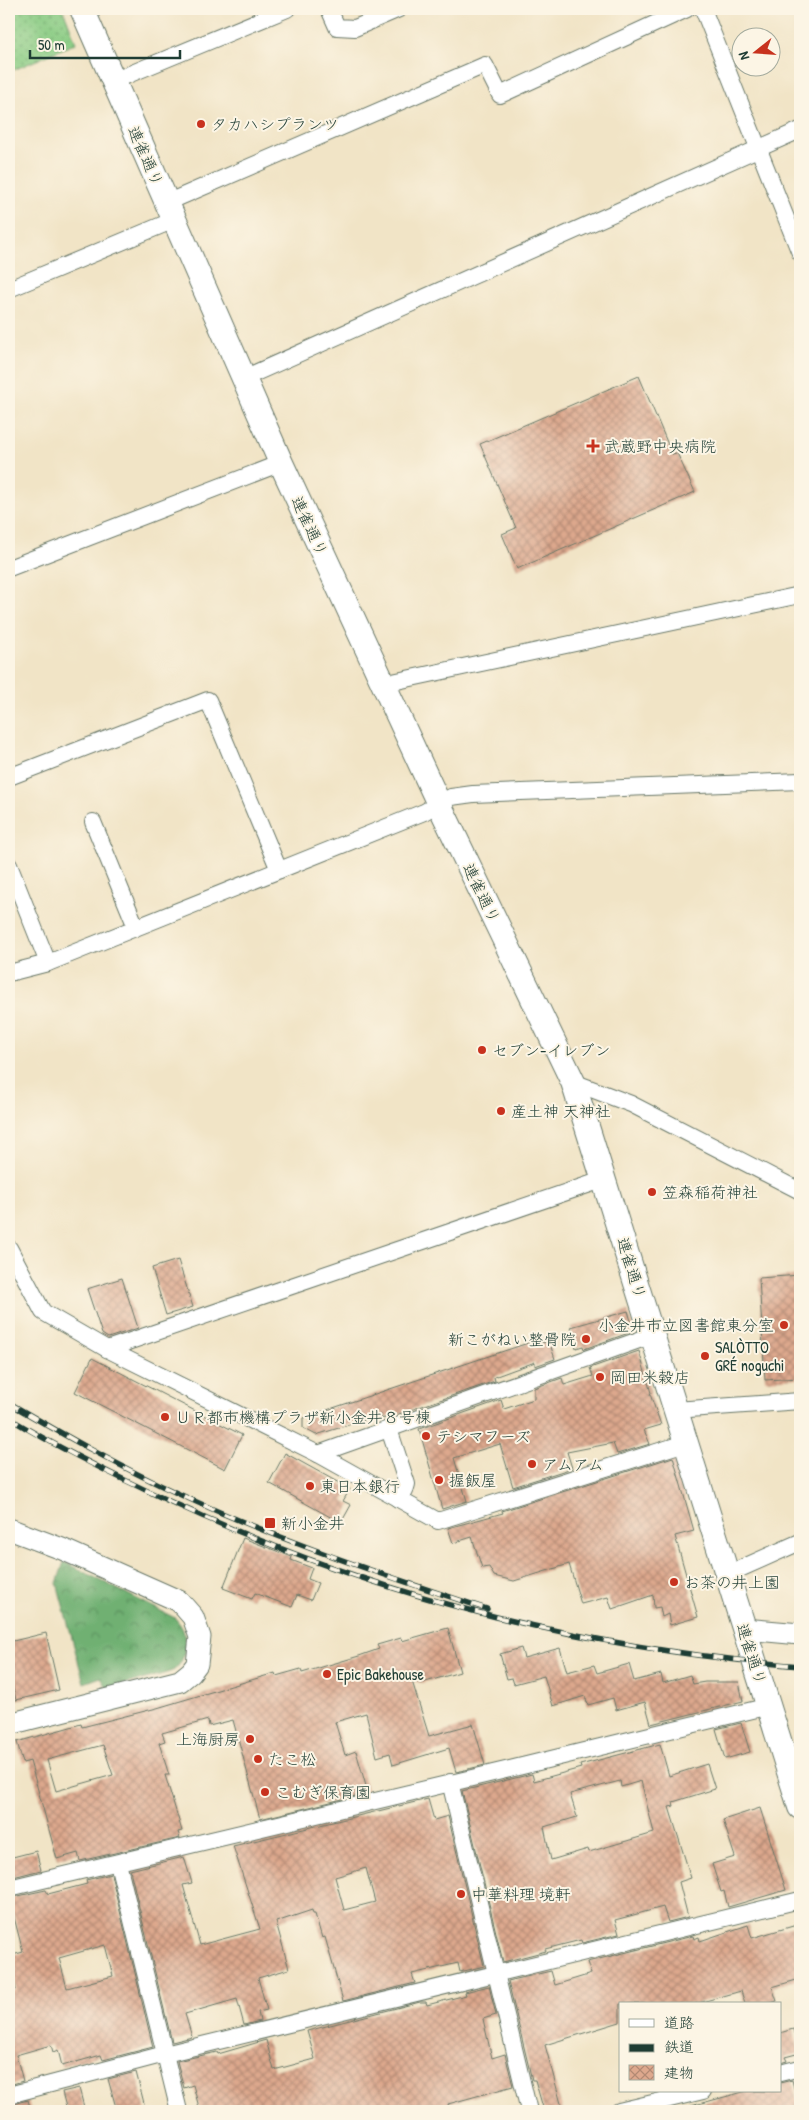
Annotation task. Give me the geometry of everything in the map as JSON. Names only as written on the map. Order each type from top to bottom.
[{"type":"main road","name":"連雀通り","points":[[82,9],[281,462],[439,804],[573,1082],[605,1179],[685,1443],[800,1807]]},
{"type":"street","points":[[113,80],[287,9]]},
{"type":"street","points":[[329,9],[337,27],[355,28],[399,9]]},
{"type":"street","points":[[9,290],[170,211],[485,65],[500,95],[687,9]]},
{"type":"street","points":[[703,9],[800,253]]},
{"type":"street","points":[[244,378],[800,130]]},
{"type":"street","points":[[9,568],[281,462]]},
{"type":"street","points":[[383,684],[800,595]]},
{"type":"street","points":[[9,778],[208,700],[279,870]]},
{"type":"street","points":[[9,973],[48,963],[424,812],[451,797],[473,794],[800,781]]},
{"type":"street","points":[[93,822],[136,927]]},
{"type":"street","points":[[9,864],[48,963]]},
{"type":"street","points":[[573,1082],[631,1104],[800,1191]]},
{"type":"street","points":[[107,1350],[605,1179]]},
{"type":"street","points":[[9,1248],[43,1312],[107,1350],[318,1454],[438,1522],[685,1443]]},
{"type":"street","points":[[318,1454],[652,1335]]},
{"type":"street","points":[[675,1410],[800,1401]]},
{"type":"street","points":[[389,1429],[407,1484],[405,1491],[398,1499]]},
{"type":"street","points":[[9,1529],[62,1549],[179,1601],[193,1617],[200,1637],[197,1664],[180,1681],[9,1724]]},
{"type":"street","points":[[726,1574],[800,1542]]},
{"type":"street","points":[[744,1629],[800,1634]]},
{"type":"street","points":[[9,1888],[286,1824],[450,1782],[769,1706]]},
{"type":"street","points":[[450,1782],[529,2111]]},
{"type":"street","points":[[118,1863],[179,2111]]},
{"type":"street","points":[[9,2095],[165,2054],[800,1900]]},
{"type":"street","points":[[782,2072],[800,2068]]},
{"type":"street","points":[[618,2111],[699,2092]]},
{"type":"green space","points":[[9,9],[63,9],[76,43],[9,72]]},
{"type":"green space","points":[[64,1562],[175,1618],[184,1632],[185,1638],[183,1658],[177,1667],[174,1670],[142,1680],[107,1688],[101,1677],[84,1683],[57,1583]]},
{"type":"building","points":[[639,376],[672,454],[677,453],[695,492],[517,569],[502,534],[516,528],[480,444]]},
{"type":"building","points":[[178,1260],[193,1307],[166,1315],[152,1268]]},
{"type":"building","points":[[800,1275],[800,1378],[765,1380],[759,1278]]},
{"type":"building","points":[[122,1278],[138,1328],[108,1338],[102,1334],[87,1289]]},
{"type":"building","points":[[628,1311],[634,1331],[584,1349],[583,1346],[576,1348],[571,1327]]},
{"type":"building","points":[[540,1339],[541,1343],[549,1341],[555,1359],[535,1366],[535,1362],[494,1377],[495,1381],[396,1415],[381,1419],[381,1415],[316,1435],[303,1428],[303,1418]]},
{"type":"building","points":[[639,1351],[650,1394],[661,1425],[644,1430],[650,1444],[617,1454],[613,1443],[567,1452],[572,1468],[513,1487],[500,1444],[454,1458],[467,1501],[442,1509],[419,1429],[501,1400],[504,1409],[534,1399],[534,1388],[562,1378],[564,1385],[593,1376],[590,1368]]},
{"type":"building","name":"ＵＲ都市機構プラザ新小金井８号棟","points":[[92,1358],[242,1435],[225,1469],[75,1392]]},
{"type":"building","name":"東日本銀行","points":[[285,1453],[350,1489],[343,1501],[351,1505],[341,1523],[269,1483]]},
{"type":"building","points":[[673,1457],[694,1531],[675,1536],[698,1617],[670,1625],[668,1614],[662,1617],[660,1607],[654,1608],[653,1595],[612,1609],[608,1597],[581,1604],[569,1564],[514,1581],[494,1576],[489,1567],[482,1568],[472,1537],[453,1543],[448,1528],[503,1513],[502,1511]]},
{"type":"building","points":[[243,1538],[292,1557],[291,1560],[312,1568],[308,1579],[318,1583],[311,1600],[297,1595],[292,1607],[255,1593],[252,1599],[223,1588]]},
{"type":"building","points":[[448,1628],[460,1672],[422,1683],[412,1681],[429,1736],[473,1724],[485,1765],[456,1772],[449,1748],[393,1765],[390,1753],[377,1757],[366,1713],[335,1722],[345,1755],[356,1751],[368,1793],[260,1819],[233,1720],[209,1726],[208,1720],[162,1733],[165,1741],[159,1743],[169,1775],[165,1775],[182,1831],[178,1832],[180,1838],[80,1861],[78,1853],[57,1859],[30,1761],[23,1763],[17,1742],[81,1724],[82,1727],[157,1708],[275,1673],[276,1676],[301,1669],[302,1673],[379,1649],[377,1645],[401,1638],[402,1641]],"holes":[[[103,1745],[113,1775],[56,1791],[47,1760]]]},
{"type":"building","points":[[46,1633],[59,1690],[16,1700],[9,1672],[9,1642]]},
{"type":"building","points":[[521,1648],[524,1658],[560,1648],[567,1672],[594,1665],[597,1673],[629,1664],[634,1681],[661,1674],[663,1683],[690,1675],[693,1684],[739,1682],[743,1701],[651,1724],[645,1702],[616,1710],[613,1698],[588,1705],[585,1696],[553,1706],[544,1676],[514,1684],[512,1678],[507,1679],[500,1654]]},
{"type":"building","points":[[741,1723],[750,1752],[725,1759],[716,1729]]},
{"type":"building","points":[[660,1744],[669,1776],[707,1764],[715,1789],[673,1802],[674,1806],[669,1807],[691,1878],[679,1882],[688,1917],[668,1922],[663,1907],[615,1920],[619,1934],[582,1943],[581,1940],[503,1962],[462,1791],[532,1774],[534,1781],[581,1768],[580,1765]],"holes":[[[620,1781],[621,1787],[641,1781],[654,1833],[589,1852],[588,1849],[551,1860],[544,1827],[577,1817],[570,1794]]]},
{"type":"building","points":[[428,1799],[434,1820],[448,1816],[484,1966],[460,1972],[458,1963],[412,1974],[415,1983],[343,2001],[325,1937],[322,1938],[312,1910],[276,1922],[289,1969],[258,1978],[267,2010],[258,2012],[260,2021],[244,2025],[237,1999],[185,2014],[192,2037],[172,2042],[130,1870],[184,1857],[192,1883],[183,1885],[200,1945],[260,1929],[233,1846]],"holes":[[[366,1868],[375,1902],[344,1910],[335,1877]]]},
{"type":"building","points":[[760,1808],[786,1890],[728,1907],[724,1891],[721,1892],[712,1864],[735,1857],[723,1820]]},
{"type":"building","points":[[36,1851],[41,1870],[9,1878],[9,1858]]},
{"type":"building","points":[[111,1874],[153,2047],[103,2060],[101,2055],[62,2066],[58,2050],[53,2052],[51,2045],[16,2055],[23,2081],[9,2085],[9,1992],[16,1990],[9,1956],[23,1952],[9,1898],[46,1890],[48,1894],[87,1884],[86,1880]],"holes":[[[105,1945],[113,1976],[67,1988],[59,1958]]]},
{"type":"building","points":[[800,1924],[800,1979],[772,1987],[777,2001],[744,2002],[741,1991],[702,2002],[619,2002],[619,2022],[545,2045],[563,2111],[544,2111],[535,2080],[532,2080],[508,1981],[551,1971],[555,1985],[591,1974],[587,1962],[693,1936],[694,1939],[699,1937],[700,1941],[748,1925],[752,1938]]},
{"type":"building","points":[[489,1986],[496,2015],[483,2019],[492,2058],[505,2054],[513,2086],[448,2104],[450,2111],[200,2111],[193,2085],[184,2088],[177,2061],[217,2052],[218,2054],[266,2040],[274,2070],[315,2059],[307,2031],[420,2002],[426,2002],[427,2005],[466,1995],[465,1992]]},
{"type":"building","points":[[793,2029],[800,2053],[785,2057],[787,2061],[782,2062],[782,2032]]},
{"type":"building","points":[[136,2072],[146,2111],[117,2111],[108,2079]]},
{"type":"building","points":[[792,2080],[800,2111],[692,2111],[691,2106],[743,2092],[782,2092],[782,2082]]},
{"type":"building","points":[[79,2088],[85,2111],[67,2111],[62,2092]]},
{"type":"building","points":[[28,2100],[31,2111],[11,2111],[9,2105]]},
{"type":"railway","points":[[9,1403],[114,1462],[216,1511],[331,1556],[487,1609]]},
{"type":"railway","points":[[9,1418],[88,1462],[169,1501],[245,1534],[322,1564],[399,1590],[477,1612],[556,1631],[636,1646],[717,1658],[800,1666]]},
{"type":"place","name":"タカハシプランツ","points":[[201,124]]},
{"type":"place","name":"武蔵野中央病院","points":[[593,446]]},
{"type":"place","name":"セブン-イレブン","points":[[482,1050]]},
{"type":"place","name":"産土神 天神社","points":[[501,1111]]},
{"type":"place","name":"笠森稲荷神社","points":[[652,1192]]},
{"type":"place","name":"小金井市立図書館東分室","points":[[784,1325]]},
{"type":"place","name":"新こがねい整骨院","points":[[586,1339]]},
{"type":"place","name":"SALÒTTO GRÉ noguchi","points":[[705,1356]]},
{"type":"place","name":"岡田米穀店","points":[[600,1377]]},
{"type":"place","name":"ＵＲ都市機構プラザ新小金井８号棟","points":[[165,1417]]},
{"type":"place","name":"テシマフーズ","points":[[426,1436]]},
{"type":"place","name":"アムアム","points":[[532,1464]]},
{"type":"place","name":"握飯屋","points":[[439,1480]]},
{"type":"place","name":"東日本銀行","points":[[310,1486]]},
{"type":"place","name":"新小金井","points":[[270,1523]]},
{"type":"place","name":"お茶の井上園","points":[[674,1582]]},
{"type":"place","name":"Epic Bakehouse","points":[[327,1674]]},
{"type":"place","name":"上海厨房","points":[[250,1739]]},
{"type":"place","name":"たこ松","points":[[258,1759]]},
{"type":"place","name":"こむぎ保育園","points":[[265,1792]]},
{"type":"place","name":"中華料理 境軒","points":[[461,1894]]}]
